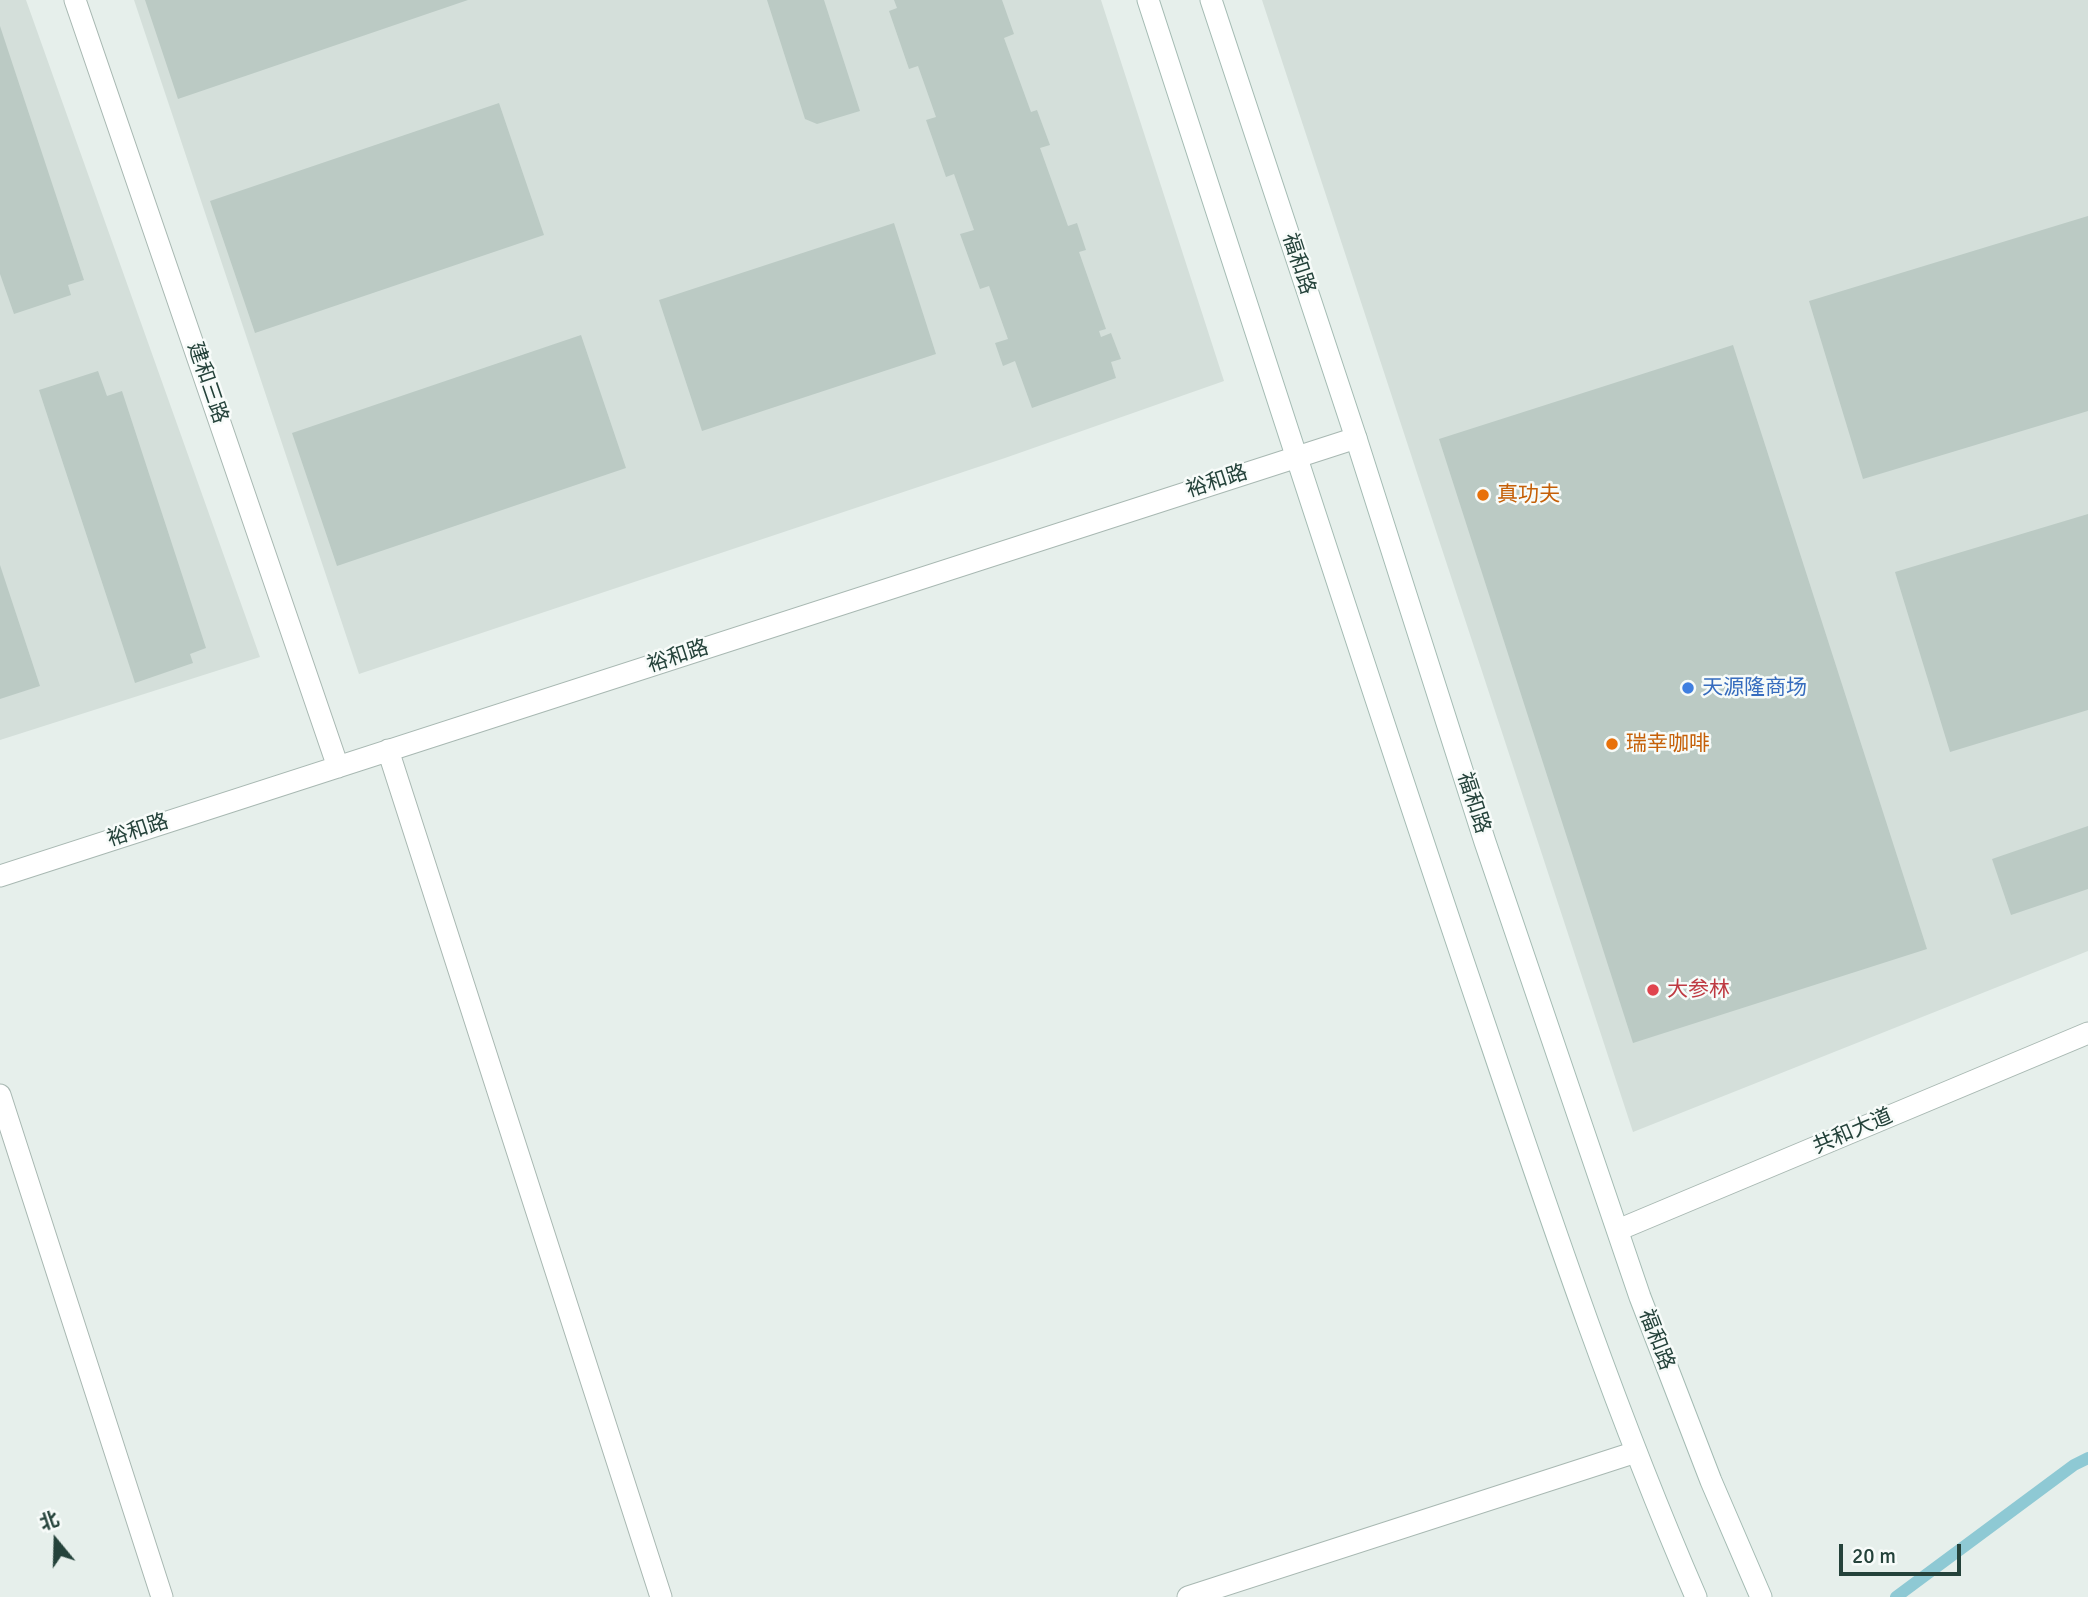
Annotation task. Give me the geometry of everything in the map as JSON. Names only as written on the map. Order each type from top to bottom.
[{"type":"street","name":"建和三路","points":[[75,0],[338,767]]},
{"type":"street","points":[[1148,0],[1429,860],[1584,1317],[1696,1597]]},
{"type":"street","name":"福和路","points":[[1211,0],[1356,438],[1485,842],[1640,1297],[1711,1482],[1761,1597]]},
{"type":"street","name":"裕和路","points":[[0,876],[1356,438]]},
{"type":"street","points":[[388,750],[661,1597]]},
{"type":"street","name":"共和大道","points":[[1618,1230],[2088,1033]]},
{"type":"street","points":[[0,1095],[162,1597]]},
{"type":"street","points":[[1188,1597],[1636,1452]]},
{"type":"shaded area","points":[[0,0],[26,0],[260,657],[0,740]]},
{"type":"shaded area","points":[[134,0],[1101,0],[1224,381],[1005,458],[359,674]]},
{"type":"shaded area","points":[[1262,0],[2088,0],[2088,951],[1633,1132]]},
{"type":"building","points":[[145,0],[468,0],[178,99]]},
{"type":"building","points":[[767,0],[824,0],[860,111],[817,124],[805,119]]},
{"type":"building","points":[[894,0],[1002,0],[1014,34],[1004,38],[1031,112],[1037,110],[1050,145],[1040,148],[1068,226],[1077,223],[1086,250],[1079,252],[1106,329],[1099,331],[1101,337],[1111,333],[1121,359],[1111,362],[1116,378],[1032,408],[1015,361],[1003,366],[995,343],[1008,339],[989,286],[980,289],[960,234],[974,230],[954,174],[946,177],[926,120],[936,117],[918,66],[909,69],[889,11],[897,8]]},
{"type":"building","points":[[0,26],[84,280],[68,285],[71,295],[14,314],[0,274]]},
{"type":"building","points":[[499,103],[544,235],[255,333],[210,201]]},
{"type":"building","points":[[2088,216],[2088,411],[1863,479],[1809,301]]},
{"type":"building","points":[[894,223],[936,354],[702,431],[659,300]]},
{"type":"building","points":[[581,335],[626,468],[337,566],[292,433]]},
{"type":"building","name":"天源隆商场","points":[[1733,345],[1927,949],[1633,1043],[1439,439]]},
{"type":"building","points":[[98,371],[107,396],[122,391],[206,648],[190,654],[193,663],[135,683],[39,390]]},
{"type":"building","points":[[2088,514],[2088,710],[1950,752],[1895,572]]},
{"type":"building","points":[[0,565],[40,686],[0,699]]},
{"type":"building","points":[[2088,826],[2088,889],[2011,915],[1992,859]]},
{"type":"waterway","points":[[1896,1597],[2074,1465],[2088,1458]]},
{"type":"place","name":"真功夫","points":[[1483,495]]},
{"type":"place","name":"天源隆商场","points":[[1688,688]]},
{"type":"place","name":"瑞幸咖啡","points":[[1612,744]]},
{"type":"place","name":"大参林","points":[[1653,990]]}]
